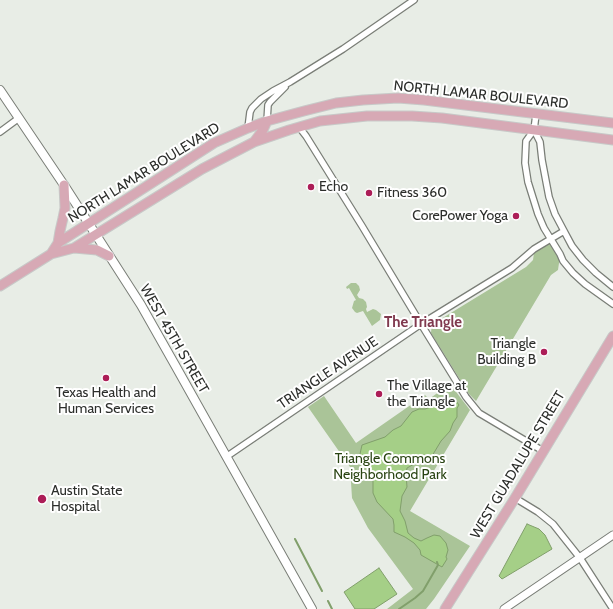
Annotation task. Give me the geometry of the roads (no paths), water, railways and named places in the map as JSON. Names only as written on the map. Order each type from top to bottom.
[{"type":"main road","name":"WEST 45TH STREET","points":[[0,90],[64,185],[141,306],[312,609]]},
{"type":"main road","name":"NORTH LAMAR BOULEVARD","points":[[51,254],[58,243],[214,143],[267,121],[336,103],[398,98],[613,123]]},
{"type":"main road","points":[[378,116],[379,99]]},
{"type":"main road","name":"NORTH LAMAR BOULEVARD","points":[[0,286],[51,254],[74,248],[202,169],[254,142],[302,128],[320,121],[367,116],[412,116],[442,118],[613,140]]},
{"type":"main road","points":[[254,142],[264,130],[267,121]]},
{"type":"main road","points":[[587,137],[613,136]]},
{"type":"main road","points":[[58,243],[65,208],[64,185]]},
{"type":"main road","points":[[74,248],[97,250],[109,256]]},
{"type":"main road","name":"WEST GUADALUPE STREET","points":[[445,609],[515,498],[613,336]]},
{"type":"street","points":[[248,128],[250,112],[255,104],[273,91],[343,49],[414,0]]},
{"type":"street","points":[[267,121],[268,105],[290,82]]},
{"type":"street","points":[[536,114],[534,130],[526,141],[525,163],[528,182],[538,214],[563,261],[585,284],[613,304]]},
{"type":"street","points":[[0,132],[19,118]]},
{"type":"street","points":[[302,128],[466,397],[479,414],[543,451]]},
{"type":"street","points":[[534,130],[540,142],[549,197],[555,214],[572,246],[583,260],[613,287]]},
{"type":"street","name":"TRIANGLE AVENUE","points":[[226,456],[421,324],[512,268],[534,249],[564,231]]},
{"type":"street","points":[[515,498],[538,512],[553,524],[580,558],[613,609]]},
{"type":"street","points":[[504,609],[613,535]]},
{"type":"waterway","points":[[295,539],[322,591]]},
{"type":"waterway","points":[[399,609],[423,591],[438,565],[437,562]]},
{"type":"waterway","points":[[328,601],[332,609]]},
{"type":"place","name":"Echo","points":[[311,187]]},
{"type":"place","name":"Fitness 360","points":[[369,193]]},
{"type":"place","name":"CorePower Yoga","points":[[516,216]]},
{"type":"place","name":"Triangle Building B","points":[[544,352]]},
{"type":"place","name":"Texas Health and Human Services","points":[[106,378]]},
{"type":"place","name":"The Village at the Triangle","points":[[379,394]]},
{"type":"place","name":"Austin State Hospital","points":[[42,499]]},
{"type":"district","name":"The Triangle","points":[[423,323]]},
{"type":"park label","name":"Triangle Commons Neighborhood Park","points":[[390,468]]}]
